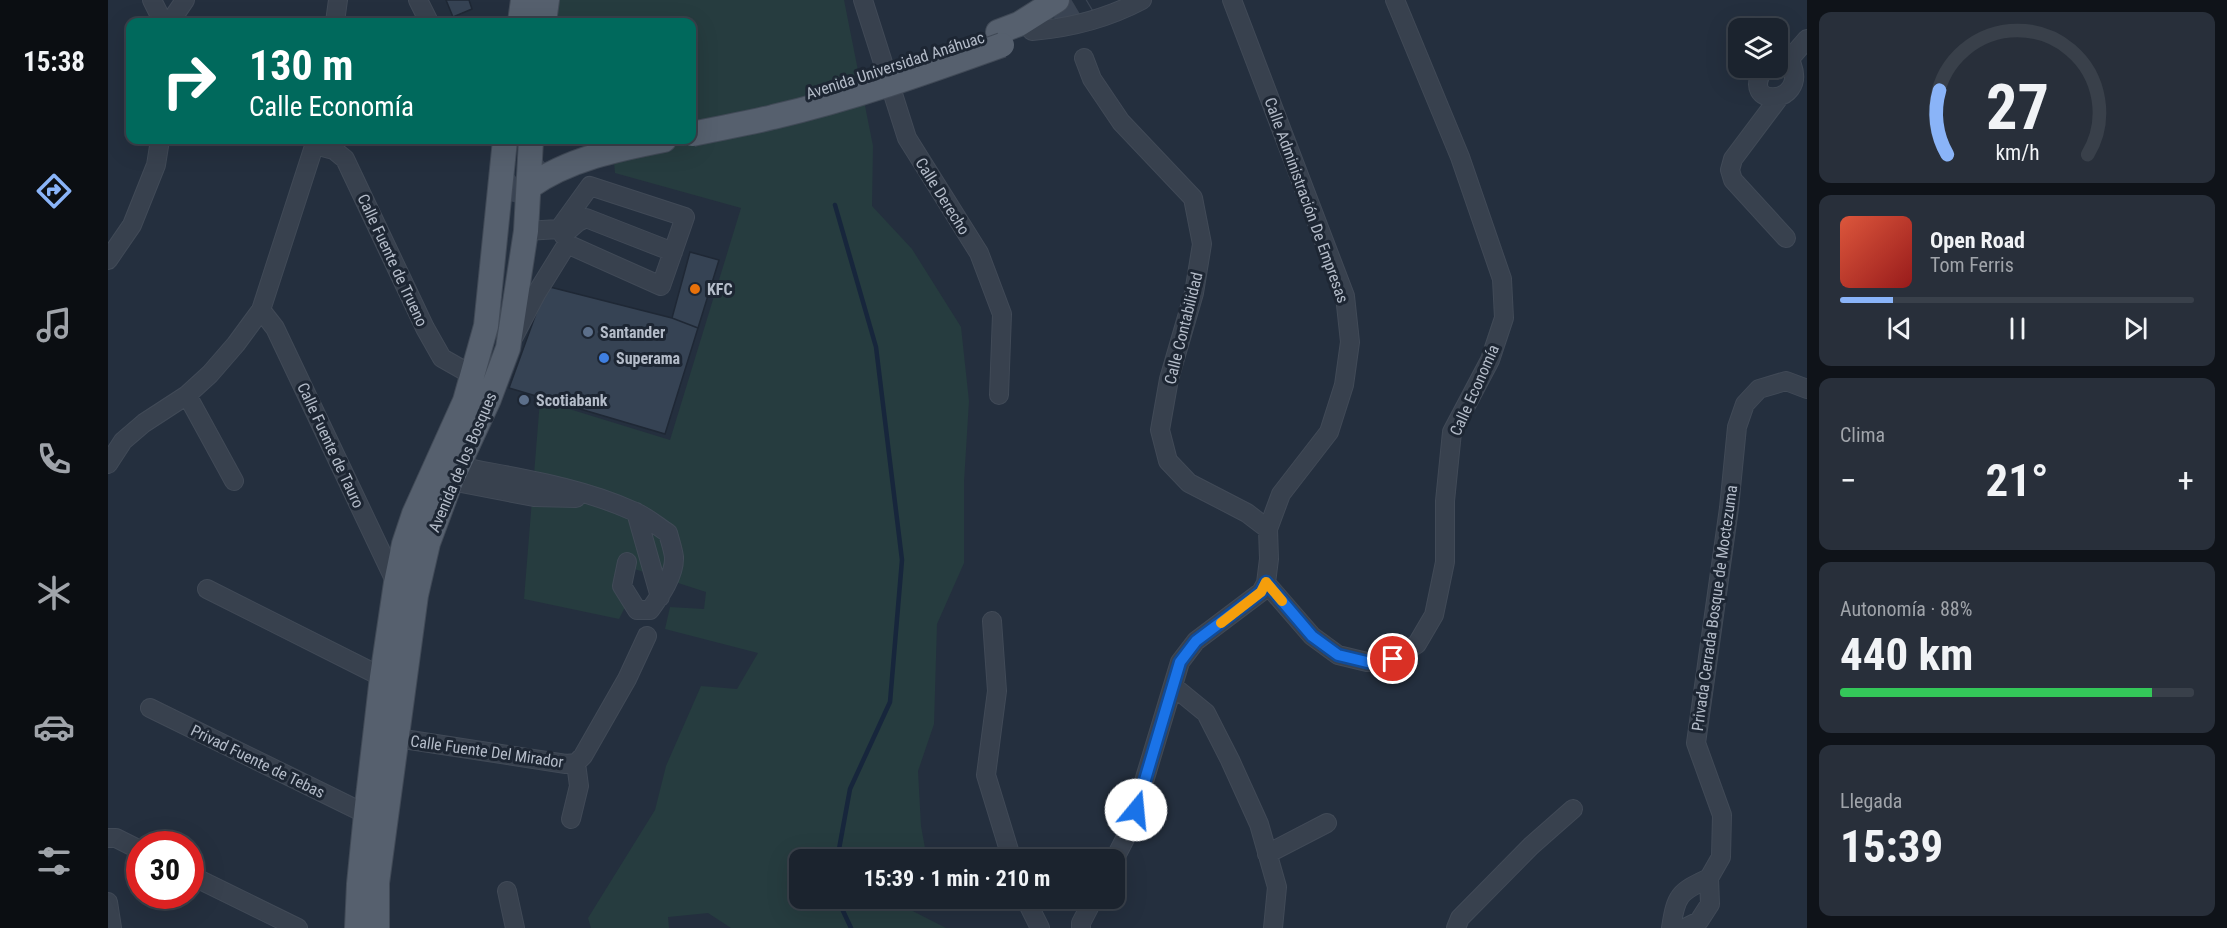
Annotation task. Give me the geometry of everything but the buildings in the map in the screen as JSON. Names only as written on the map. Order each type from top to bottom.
[{"type":"main road","points":[[525,18],[541,5]]},
{"type":"main road","name":"Avenida Universidad Anáhuac","points":[[696,133],[774,117],[937,69],[1056,10]]},
{"type":"main road","name":"Avenida Universidad Anáhuac","points":[[696,118],[855,81],[1013,33]]},
{"type":"main road","name":"Avenida de los Bosques","points":[[357,928],[366,814],[396,583],[404,544],[414,514],[465,401],[489,310],[505,144]]},
{"type":"main road","points":[[536,149],[570,144]]},
{"type":"main road","points":[[465,401],[487,372],[499,334],[519,194],[558,169],[642,144]]},
{"type":"main road","name":"Avenida de los Bosques","points":[[377,928],[377,884],[419,585],[428,543],[454,474],[489,399],[508,348],[526,231],[519,194],[536,149]]},
{"type":"street","points":[[152,0],[161,18]]},
{"type":"street","points":[[173,18],[185,0]]},
{"type":"street","points":[[336,18],[339,0]]},
{"type":"street","points":[[418,0],[427,18]]},
{"type":"street","points":[[514,18],[515,0]]},
{"type":"street","name":"Calle Derecho","points":[[863,0],[907,138],[979,253],[1002,314],[999,395]]},
{"type":"street","points":[[1013,33],[1041,0]]},
{"type":"street","points":[[1013,33],[1058,29],[1119,12],[1142,0]]},
{"type":"street","name":"Calle Administración De Empresas","points":[[1232,0],[1345,296],[1350,342],[1344,385],[1329,432],[1281,494],[1269,529]]},
{"type":"street","name":"Calle Economía","points":[[1266,582],[1312,636],[1338,655],[1367,662],[1393,659],[1417,644],[1434,615],[1445,562],[1444,501],[1452,432],[1490,360],[1504,318],[1502,279],[1460,157],[1395,0]]},
{"type":"street","points":[[1788,56],[1807,39]]},
{"type":"street","name":"Calle Contabilidad","points":[[1084,58],[1092,79],[1121,122],[1193,198],[1202,244],[1194,293],[1169,379],[1161,430],[1168,460],[1190,483],[1248,513],[1269,529]]},
{"type":"street","points":[[1786,238],[1733,180],[1731,170],[1733,159],[1778,99],[1793,93],[1798,83],[1796,70],[1788,65]]},
{"type":"street","points":[[1760,78],[1761,86],[1771,97],[1778,99]]},
{"type":"street","points":[[108,260],[132,225],[156,165],[159,144]]},
{"type":"street","points":[[108,464],[123,441],[144,423],[187,394],[210,374],[236,344],[261,309],[315,144]]},
{"type":"street","name":"Calle Fuente de Trueno","points":[[320,144],[334,150],[345,159],[425,328],[442,358],[472,375]]},
{"type":"street","points":[[508,348],[563,236],[590,186],[685,217],[661,286],[563,236],[526,231]]},
{"type":"street","points":[[563,236],[586,218],[673,252]]},
{"type":"street","name":"Calle Fuente de Tauro","points":[[261,309],[275,328],[396,583]]},
{"type":"street","name":"Privada Cerrada Bosque de Moctezuma","points":[[1685,928],[1699,921],[1710,904],[1709,878],[1721,857],[1722,815],[1696,743],[1729,508],[1737,427],[1745,404],[1759,389],[1786,381],[1807,389]]},
{"type":"street","points":[[187,394],[234,481]]},
{"type":"street","points":[[454,474],[534,497],[601,498],[636,512],[668,533],[674,558],[673,568],[660,597],[650,610],[637,610],[622,586],[627,562]]},
{"type":"street","points":[[636,512],[660,597]]},
{"type":"street","points":[[1120,849],[1130,831],[1180,662],[1191,646],[1261,592],[1266,582],[1269,559],[1269,529]]},
{"type":"street","points":[[207,589],[382,677]]},
{"type":"street","points":[[992,621],[998,691],[986,775],[1009,849]]},
{"type":"street","name":"Calle Fuente Del Mirador","points":[[397,738],[566,764],[576,763],[583,756],[627,679],[647,636]]},
{"type":"street","points":[[1173,686],[1206,713],[1259,824],[1277,887],[1273,928]]},
{"type":"street","name":"Privad Fuente de Tebas","points":[[150,708],[366,814]]},
{"type":"street","points":[[571,819],[579,786],[576,763]]},
{"type":"street","points":[[1456,928],[1460,918],[1573,808]]},
{"type":"street","points":[[1267,854],[1327,823]]},
{"type":"street","points":[[108,837],[126,843]]},
{"type":"street","points":[[1671,928],[1675,904],[1686,889],[1709,878]]},
{"type":"street","points":[[204,882],[298,928]]},
{"type":"street","points":[[507,891],[515,928]]},
{"type":"street","points":[[108,902],[112,928]]},
{"type":"street","points":[[1030,909],[1040,928]]},
{"type":"street","points":[[1081,928],[1088,909]]},
{"type":"green space","points":[[555,0],[844,0],[873,146],[872,206],[912,249],[961,327],[969,401],[964,482],[964,563],[937,624],[934,724],[918,771],[921,826],[925,849],[789,849],[789,909],[909,909],[946,928],[731,928],[708,913],[668,917],[669,928],[591,928],[588,918],[655,810],[666,766],[701,686],[737,689],[758,653],[665,629],[670,607],[704,609],[706,592],[625,566],[614,591],[629,599],[619,619],[524,599],[540,400],[670,440],[741,208],[615,173],[612,144],[696,144],[696,18],[553,18]]},
{"type":"waterway","points":[[835,205],[876,347],[902,560],[890,702],[850,789],[839,849]]},
{"type":"waterway","points":[[842,909],[851,928]]},
{"type":"tunnel","points":[[1055,19],[1087,0]]},
{"type":"tunnel","points":[[510,201],[516,179],[542,159]]},
{"type":"slow traffic","points":[[1221,623],[1261,592],[1266,582],[1282,601]]},
{"type":"place","name":"KFC","points":[[695,289]]},
{"type":"place","name":"Santander","points":[[588,332]]},
{"type":"place","name":"Superama","points":[[604,358]]},
{"type":"place","name":"Scotiabank","points":[[524,400]]},
{"type":"route","points":[[1136,810],[1180,662],[1186,651],[1252,600],[1261,592],[1266,582],[1312,636],[1338,655],[1367,662],[1393,659]]}]
